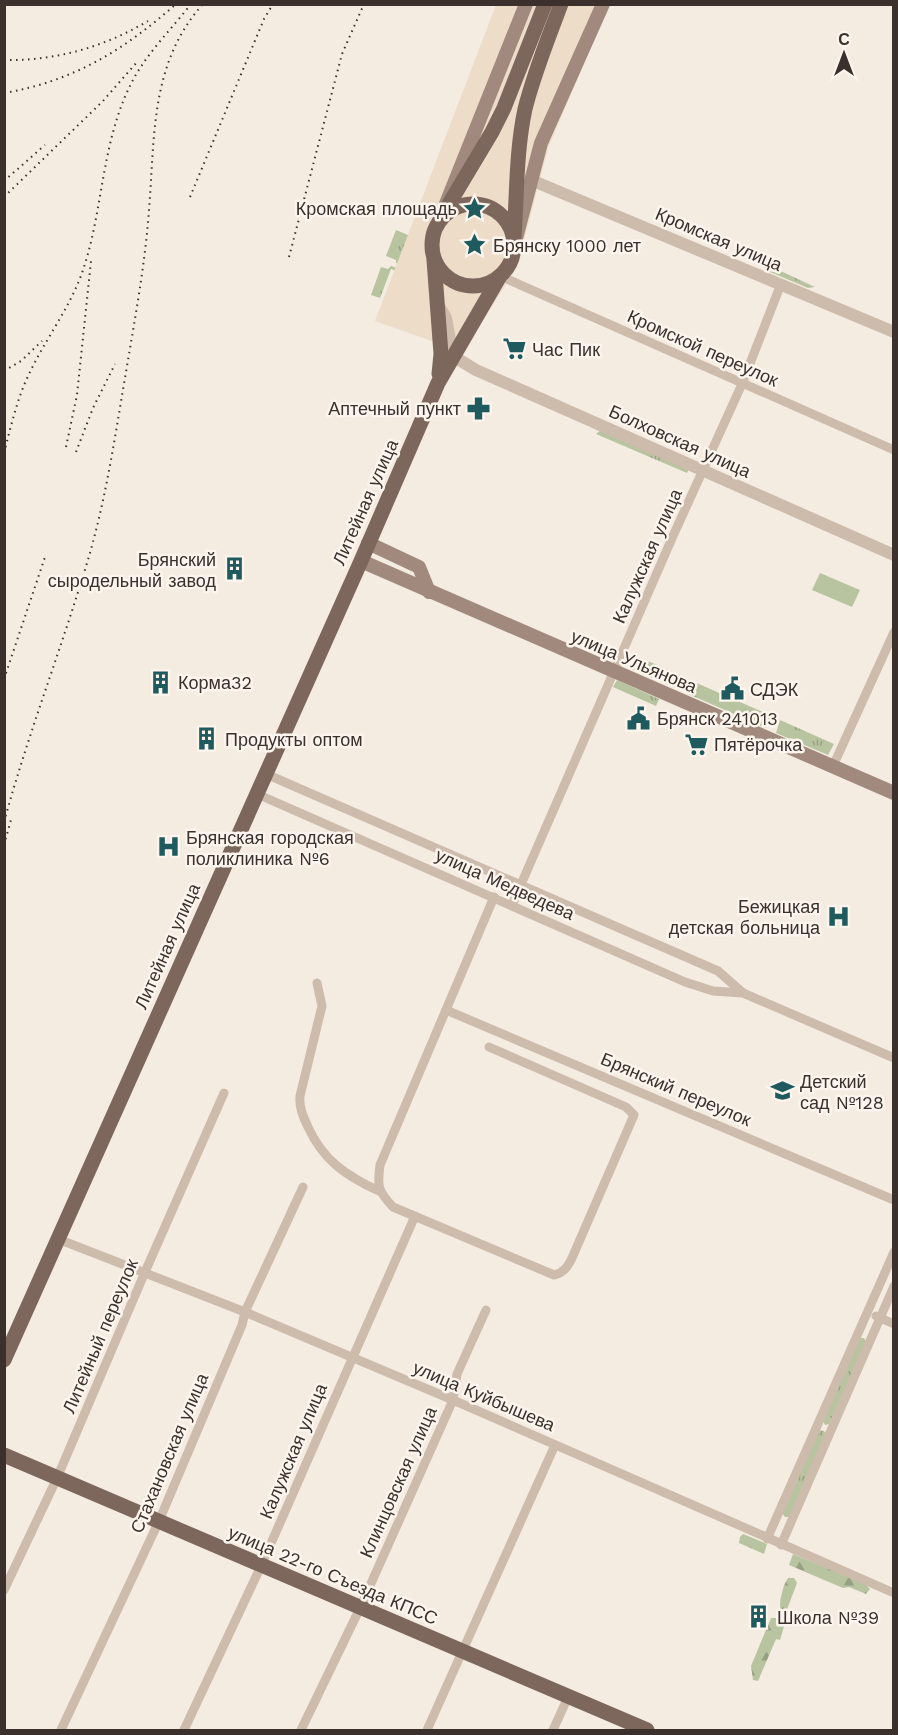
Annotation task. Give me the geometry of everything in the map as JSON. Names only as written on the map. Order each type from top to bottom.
[{"type":"main road","points":[[439,221],[526,4]]},
{"type":"main road","points":[[545,4],[504,108],[435,228],[432,243],[434,258],[443,273],[458,283],[475,286],[484,284],[500,276],[510,262],[544,136],[603,4]]},
{"type":"main road","points":[[514,246],[520,143],[525,110],[540,59],[561,4]]},
{"type":"main road","points":[[439,221],[446,214],[465,205],[486,206],[503,218],[513,236],[514,246]]},
{"type":"main road","name":"Литейная улица","points":[[434,258],[441,354],[438,383]]},
{"type":"main road","name":"Литейная улица","points":[[4,1360],[438,383],[500,276]]},
{"type":"main road","points":[[368,543],[419,567],[429,592]]},
{"type":"main road","name":"улица Ульянова","points":[[360,561],[894,793]]},
{"type":"main road","name":"улица 22-го Съезда КПСС","points":[[6,1453],[57,1478],[647,1731]]},
{"type":"street","name":"Кромская улица","points":[[531,180],[894,332]]},
{"type":"street","name":"Кромской переулок","points":[[500,276],[894,450]]},
{"type":"street","name":"Калужская улица","points":[[512,905],[742,384],[781,284]]},
{"type":"street","points":[[437,303],[447,318],[453,356]]},
{"type":"street","name":"Болховская улица","points":[[453,356],[476,370],[894,555]]},
{"type":"street","points":[[833,766],[894,632]]},
{"type":"street","name":"улица Медведева","points":[[266,774],[718,971],[742,993]]},
{"type":"street","name":"улица Медведева","points":[[257,794],[685,982],[716,991],[742,993],[894,1058]]},
{"type":"street","points":[[379,1191],[377,1182],[380,1165],[494,897]]},
{"type":"street","points":[[317,983],[322,1006],[300,1096],[300,1106],[316,1144],[324,1155],[355,1178],[379,1191],[393,1207],[554,1275],[558,1274],[568,1266],[572,1258],[634,1115],[626,1107],[489,1047]]},
{"type":"street","name":"Брянский переулок","points":[[446,1010],[894,1200]]},
{"type":"street","name":"Литейный переулок","points":[[4,1590],[57,1478],[224,1093]]},
{"type":"street","name":"Стахановская улица","points":[[61,1731],[159,1521],[242,1325],[245,1312],[303,1188]]},
{"type":"street","name":"Калужская улица","points":[[184,1731],[261,1566],[415,1216]]},
{"type":"street","name":"улица Куйбышева","points":[[58,1239],[245,1312],[453,1400],[894,1593]]},
{"type":"street","points":[[767,1539],[894,1252]]},
{"type":"street","points":[[781,1545],[894,1286]]},
{"type":"street","name":"Клинцовская улица","points":[[301,1731],[360,1608],[453,1400],[457,1374],[486,1310]]},
{"type":"street","points":[[867,1312],[894,1323]]},
{"type":"street","points":[[426,1731],[555,1445]]},
{"type":"street","points":[[553,1731],[568,1697]]},
{"type":"green space","points":[[396,230],[413,237],[418,270],[396,263],[396,260],[386,256]]},
{"type":"green space","points":[[391,266],[419,275],[405,274],[391,269],[380,298],[371,295],[381,267],[388,269]]},
{"type":"green space","points":[[772,267],[815,287],[808,288],[770,272],[768,268]]},
{"type":"green space","points":[[601,430],[689,469],[687,473],[596,434]]},
{"type":"green space","points":[[820,573],[860,590],[852,607],[812,590]]},
{"type":"green space","points":[[634,655],[682,676],[676,688],[629,668]]},
{"type":"green space","points":[[617,680],[659,699],[656,706],[613,687]]},
{"type":"green space","points":[[692,681],[772,716],[766,728],[686,693]]},
{"type":"green space","points":[[780,720],[834,744],[828,755],[776,733]]},
{"type":"green space","points":[[859,1338],[864,1338],[866,1342],[829,1424],[825,1425],[823,1421]]},
{"type":"green space","points":[[819,1430],[826,1434],[789,1517],[785,1517],[782,1513]]},
{"type":"green space","points":[[743,1534],[767,1544],[764,1554],[739,1543]]},
{"type":"green space","points":[[793,1554],[865,1584],[870,1589],[866,1594],[849,1587],[843,1588],[789,1565]]},
{"type":"green space","points":[[788,1578],[794,1578],[797,1583],[786,1612],[781,1611],[780,1604]]},
{"type":"green space","points":[[771,1618],[779,1618],[785,1623],[780,1640],[776,1639],[758,1681],[753,1680],[751,1666]]},
{"type":"shaded area","name":"Кромская площадь","points":[[496,5],[609,5],[548,148],[517,267],[463,352],[375,321]]},
{"type":"railway","points":[[4,93],[53,80],[97,61],[137,36],[176,4]]},
{"type":"railway","points":[[4,453],[25,383],[82,273],[94,227],[107,156],[129,88],[149,55],[191,4]]},
{"type":"railway","points":[[4,822],[87,563],[105,492],[142,271],[158,101],[164,76],[173,51],[186,27],[203,4]]},
{"type":"railway","points":[[190,197],[264,19],[273,4]]},
{"type":"railway","points":[[289,257],[342,54],[364,4]]},
{"type":"railway","points":[[4,60],[42,58],[79,51],[114,38],[148,21]]},
{"type":"railway","points":[[4,197],[103,101],[137,62]]},
{"type":"railway","points":[[4,181],[45,145]]},
{"type":"railway","points":[[66,447],[77,395],[91,261]]},
{"type":"railway","points":[[4,371],[21,361],[42,341]]},
{"type":"railway","points":[[76,452],[93,408],[115,364]]},
{"type":"railway","points":[[4,679],[45,557]]},
{"type":"railway","points":[[4,845],[12,816]]},
{"type":"place","name":"Кромская площадь","points":[[475,208]]},
{"type":"place","name":"Брянску 1000 лет","points":[[475,245]]},
{"type":"place","name":"Час Пик","points":[[514,349]]},
{"type":"place","name":"Аптечный пункт","points":[[479,408]]},
{"type":"place","name":"Брянский сыродельный завод","points":[[234,569]]},
{"type":"place","name":"Корма32","points":[[160,682]]},
{"type":"place","name":"СДЭК","points":[[732,689]]},
{"type":"place","name":"Брянск 241013","points":[[639,718]]},
{"type":"place","name":"Продукты оптом","points":[[207,739]]},
{"type":"place","name":"Пятёрочка","points":[[696,744]]},
{"type":"place","name":"Брянская городская поликлиника №6","points":[[168,847]]},
{"type":"place","name":"Бежицкая детская больница","points":[[838,916]]},
{"type":"place","name":"Детский сад №128","points":[[782,1091]]},
{"type":"place","name":"Школа №39","points":[[759,1617]]}]
